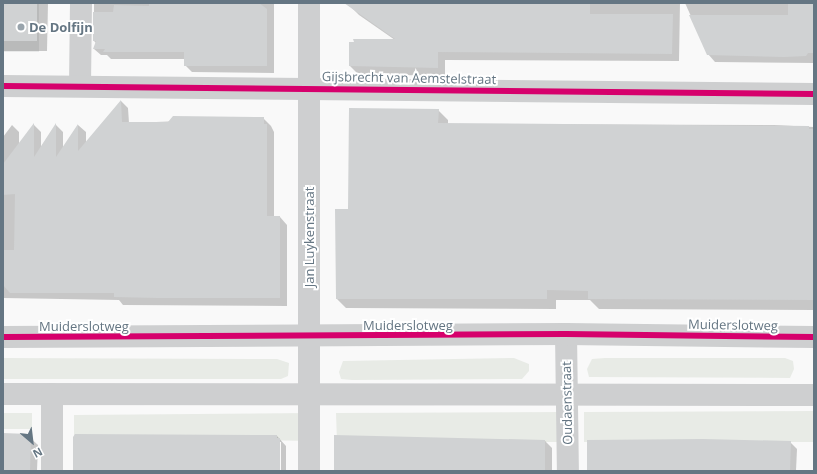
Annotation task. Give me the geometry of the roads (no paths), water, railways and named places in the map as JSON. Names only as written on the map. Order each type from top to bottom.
[{"type":"street","points":[[80,85],[81,3]]},
{"type":"street","name":"Jan Luykenstraat","points":[[309,3],[309,471]]},
{"type":"street","name":"Gijsbrecht van Aemstelstraat","points":[[3,86],[80,85],[814,94]]},
{"type":"street","name":"Muiderslotweg","points":[[3,337],[309,337],[566,334],[814,337]]},
{"type":"street","name":"Oudaenstraat","points":[[566,334],[568,471]]},
{"type":"street","points":[[3,394],[814,395]]},
{"type":"street","points":[[52,394],[52,471]]},
{"type":"place","name":"De Dolfijn","points":[[21,27]]}]
